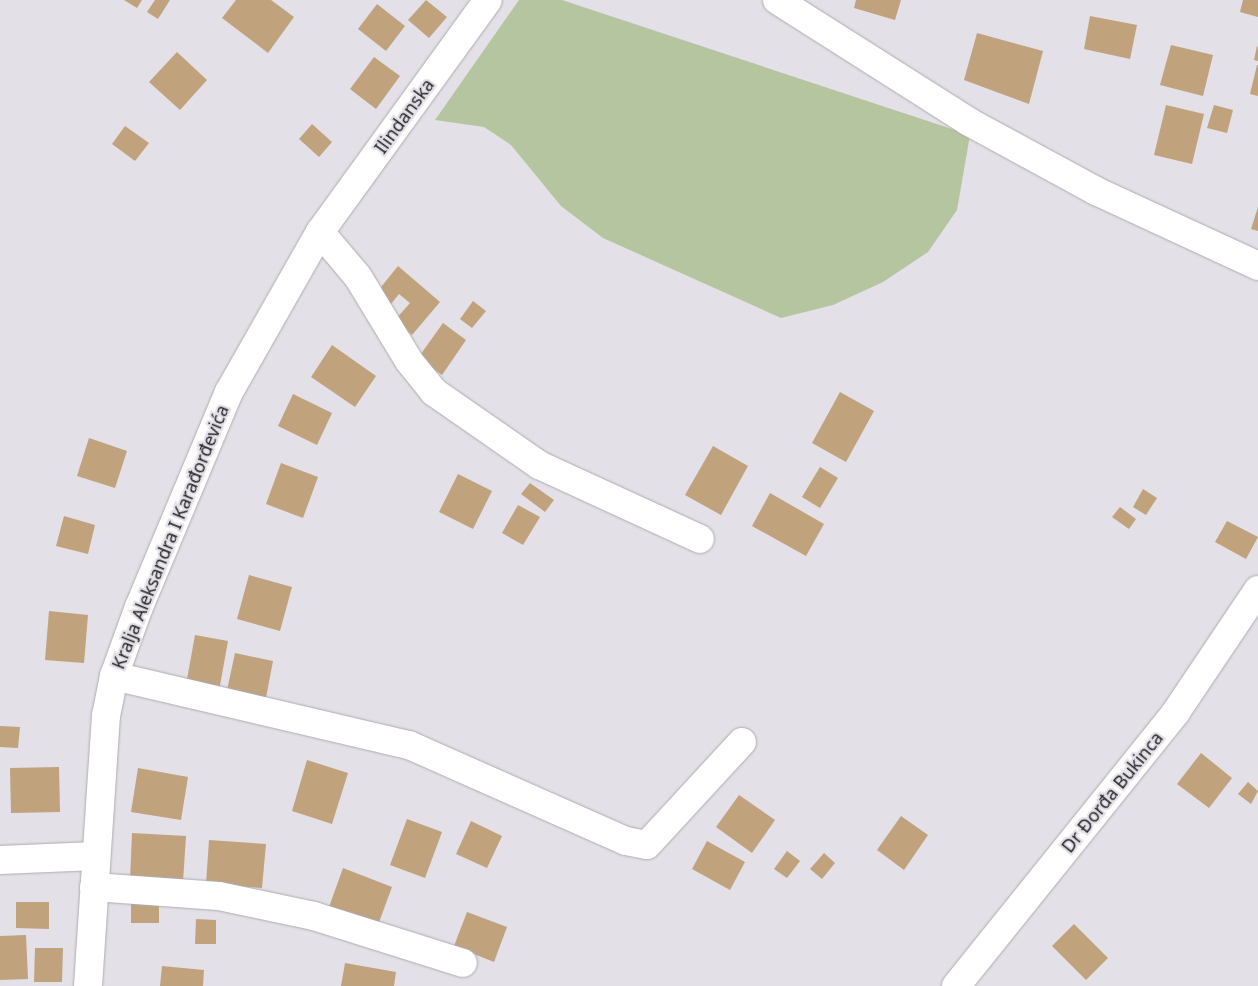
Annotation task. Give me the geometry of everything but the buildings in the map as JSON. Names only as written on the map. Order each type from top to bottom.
[{"type":"street","name":"Ilindanska","points":[[320,232],[488,0]]},
{"type":"street","points":[[776,0],[969,122],[1096,191],[1258,266]]},
{"type":"street","points":[[320,232],[358,277],[409,361],[442,398],[539,465],[700,539]]},
{"type":"street","name":"Kralja Aleksandra I Karađorđevića","points":[[88,986],[106,716],[114,676],[225,399],[320,232]]},
{"type":"street","name":"Dr Đorđa Bukinca","points":[[956,986],[1176,712],[1258,590]]},
{"type":"street","points":[[114,676],[409,746],[626,842],[647,845],[742,742]]},
{"type":"street","points":[[0,860],[96,856]]},
{"type":"street","points":[[94,887],[219,896],[314,916],[463,963]]},
{"type":"green space","points":[[519,0],[562,0],[970,135],[957,210],[928,252],[883,282],[833,305],[781,318],[603,238],[561,206],[511,145],[484,127],[435,120]]}]
